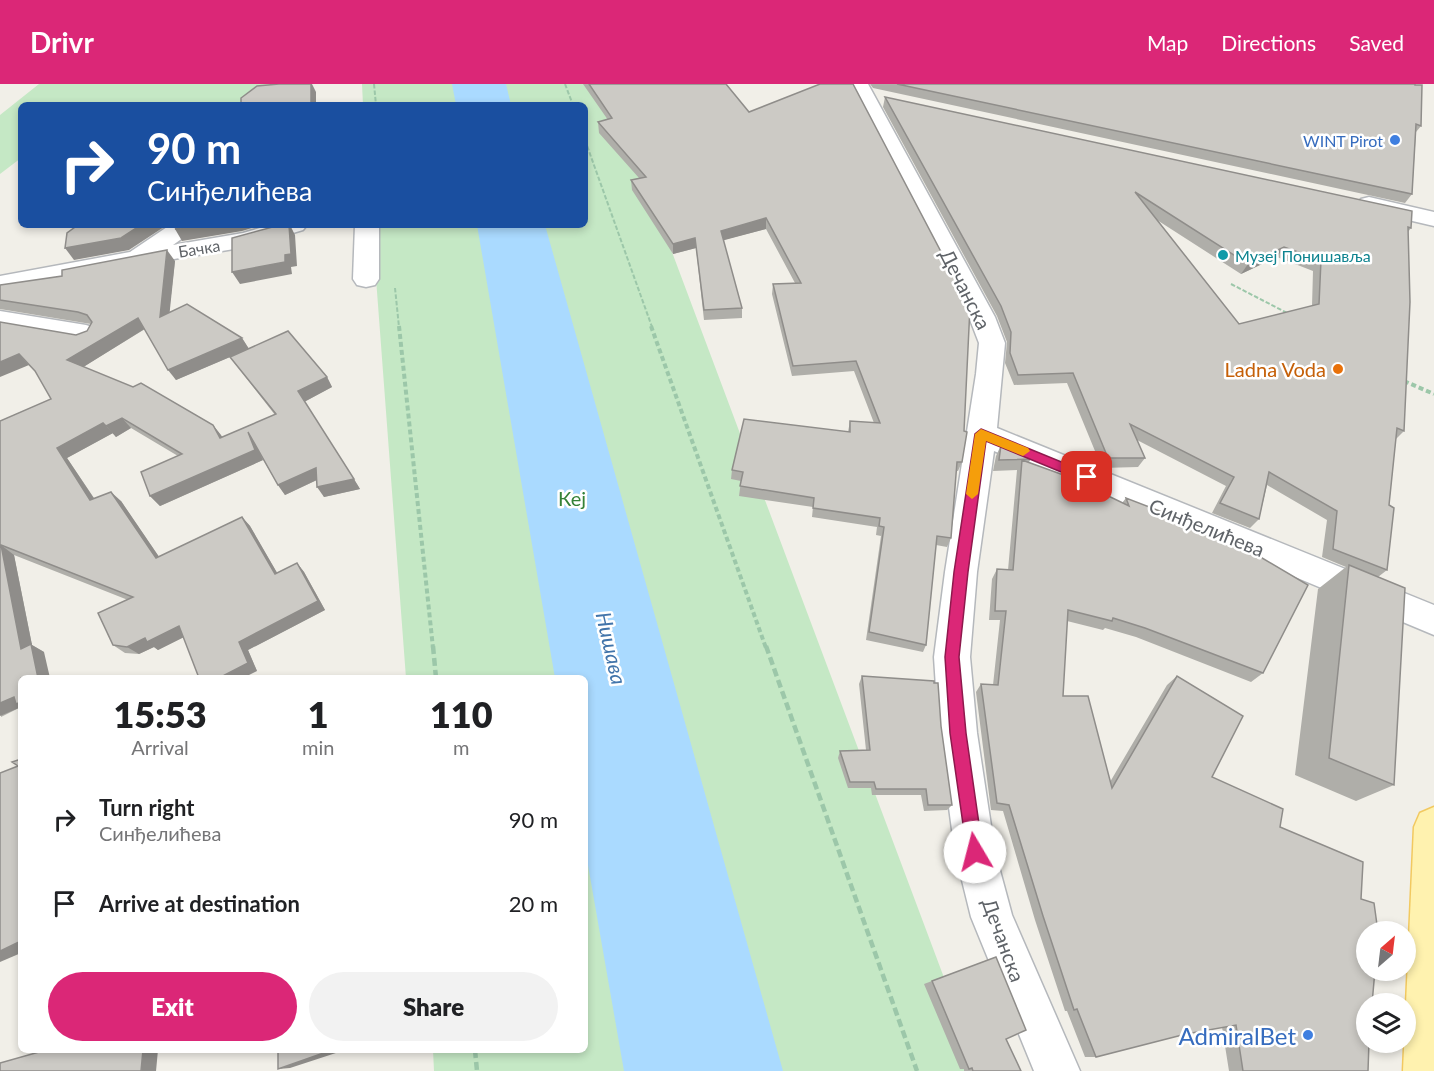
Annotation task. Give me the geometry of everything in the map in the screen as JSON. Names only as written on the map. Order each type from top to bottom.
[{"type":"main road","points":[[1426,1071],[1434,826]]},
{"type":"street","name":"Дечанска","points":[[871,93],[982,317],[992,343],[990,374],[961,572],[952,657],[958,733],[975,852],[992,917],[1057,1071]]},
{"type":"street","points":[[1351,200],[1434,219]]},
{"type":"street","name":"Бачка","points":[[137,258],[182,228]]},
{"type":"street","name":"Бачка","points":[[0,284],[246,240],[280,228]]},
{"type":"street","points":[[366,279],[367,228]]},
{"type":"street","points":[[0,320],[86,334]]},
{"type":"street","name":"Синђелићева","points":[[981,434],[1434,620]]},
{"type":"path","points":[[374,84],[376,102]]},
{"type":"path","points":[[565,84],[572,102]]},
{"type":"path","points":[[588,148],[917,1071]]},
{"type":"path","points":[[1231,284],[1298,318]]},
{"type":"path","points":[[395,285],[436,675]]},
{"type":"path","points":[[1403,380],[1434,394]]},
{"type":"path","points":[[475,1053],[477,1071]]},
{"type":"green space","points":[[39,84],[273,84],[252,102],[18,102],[18,160],[0,174],[0,115]]},
{"type":"green space","name":"Кеј","points":[[362,84],[609,84],[979,1071],[434,1071],[433,1053],[588,1053],[588,675],[406,675],[372,228],[588,228],[588,102],[363,102]]},
{"type":"water","points":[[452,84],[506,84],[510,102],[455,102]]},
{"type":"water","name":"Нишава","points":[[478,228],[546,228],[783,1071],[624,1071],[588,865],[588,675],[554,675]]},
{"type":"building","points":[[311,84],[311,102],[241,102],[241,98],[257,86]]},
{"type":"building","points":[[589,84],[726,84],[749,112],[820,84],[853,84],[970,307],[964,431],[967,432],[962,462],[957,462],[951,538],[937,536],[926,645],[869,632],[884,527],[879,526],[880,518],[813,508],[814,498],[740,486],[743,472],[732,470],[744,419],[850,432],[850,421],[880,423],[856,361],[793,366],[773,284],[801,283],[766,218],[721,231],[742,308],[704,310],[695,238],[673,244],[631,180],[646,177],[598,122],[612,118]]},
{"type":"building","points":[[897,84],[1422,85],[1421,126],[1416,124],[1412,194]]},
{"type":"building","points":[[885,97],[1412,211],[1411,228],[1408,227],[1410,302],[1404,431],[1397,428],[1389,505],[1394,508],[1387,570],[1333,549],[1337,511],[1269,472],[1259,519],[1220,503],[1234,477],[1130,424],[1145,458],[1108,458],[1073,373],[1018,375],[1010,353],[1011,332],[1001,306]],"holes":[[[1135,192],[1248,264],[1284,247],[1321,260],[1319,304],[1239,324]]]},
{"type":"building","points":[[74,228],[136,228],[121,238],[65,248],[67,233]]},
{"type":"building","points":[[269,228],[289,228],[291,254],[285,255],[285,262],[232,272],[232,238]]},
{"type":"building","points":[[167,250],[160,317],[187,304],[242,338],[168,370],[138,318],[67,360],[133,387],[141,383],[213,425],[220,438],[276,414],[230,357],[288,331],[327,377],[298,391],[354,479],[317,487],[316,468],[278,485],[248,432],[255,450],[150,496],[141,472],[182,454],[122,418],[106,426],[103,423],[57,448],[90,500],[111,492],[156,558],[242,517],[275,574],[297,563],[318,601],[239,642],[248,663],[225,675],[198,675],[179,626],[147,642],[145,638],[127,647],[113,645],[98,613],[133,597],[1,545],[21,649],[31,644],[37,675],[18,675],[18,703],[16,704],[14,697],[0,703],[0,421],[51,399],[35,371],[19,354],[0,362],[0,322],[76,335],[87,331],[92,322],[87,315],[78,312],[0,300],[0,285],[62,276],[62,270]]},
{"type":"building","points":[[1001,445],[1031,459],[999,460]]},
{"type":"building","points":[[1022,460],[1069,477],[1129,506],[1126,498],[1253,547],[1252,552],[1308,585],[1263,673],[1145,628],[1113,618],[1112,621],[1068,610],[1063,696],[1088,696],[1112,788],[1177,676],[1243,716],[1212,777],[1283,809],[1280,827],[1363,862],[1361,899],[1374,903],[1376,921],[1356,921],[1356,981],[1374,981],[1373,993],[1356,993],[1356,1053],[1369,1053],[1368,1071],[1243,1071],[1236,1025],[1186,1034],[1096,1057],[1077,1009],[1074,1010],[1009,805],[997,803],[981,684],[998,685],[1006,611],[995,611],[997,569],[1013,570]]},
{"type":"building","points":[[1349,565],[1405,588],[1394,785],[1329,758]]},
{"type":"building","points":[[862,676],[938,683],[941,726],[952,805],[928,805],[926,789],[876,789],[874,782],[850,782],[840,751],[870,750]]},
{"type":"building","points":[[18,766],[18,942],[0,951],[0,773]]},
{"type":"building","points":[[996,957],[1026,1030],[1006,1039],[1021,1071],[973,1071],[972,1068],[969,1069],[932,981]]},
{"type":"building","points":[[35,1053],[143,1053],[141,1071],[0,1071],[0,1063]]},
{"type":"building","points":[[278,1053],[323,1053],[278,1069]]},
{"type":"slow traffic","points":[[972,494],[981,434],[1023,451]]},
{"type":"place","name":"WINT Pirot","points":[[1395,140]]},
{"type":"place","name":"Музеј Понишавља","points":[[1223,255]]},
{"type":"place","name":"Ladna Voda","points":[[1338,369]]},
{"type":"place","name":"AdmiralBet","points":[[1308,1035]]},
{"type":"route","points":[[975,852],[958,733],[952,657],[961,572],[981,434],[1087,477]]}]
